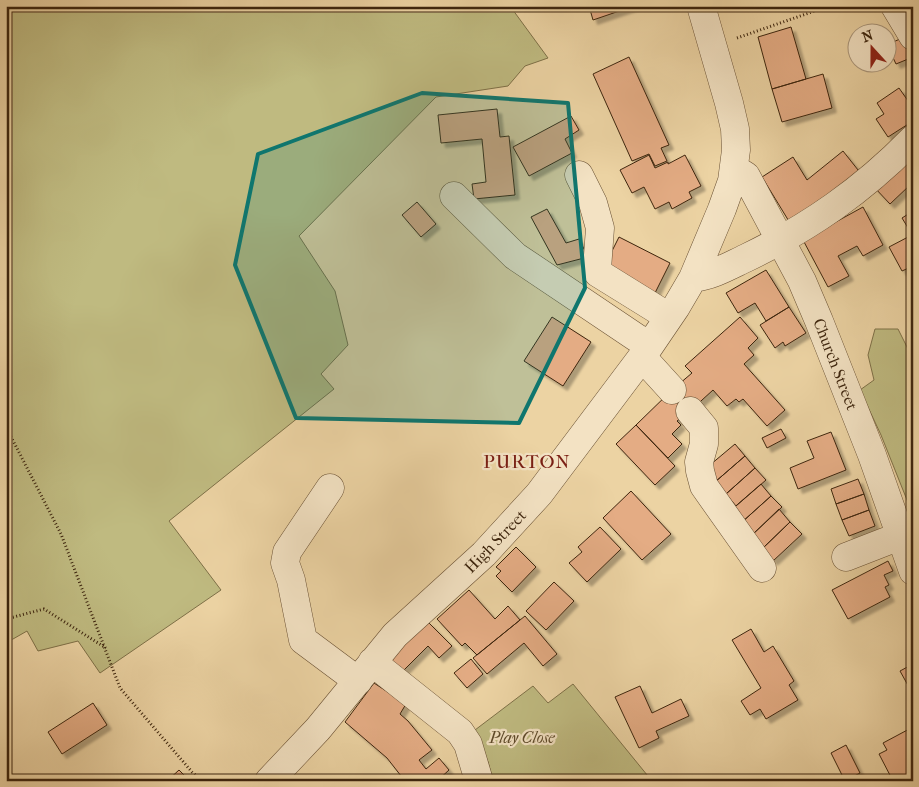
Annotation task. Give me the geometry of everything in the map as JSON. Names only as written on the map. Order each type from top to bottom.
[{"type":"street","name":"High Street","points":[[269,781],[318,729],[395,635],[478,560],[539,494],[646,351],[693,278],[722,209],[735,169],[735,129],[701,6]]},
{"type":"street","points":[[895,6],[913,36]]},
{"type":"street","points":[[693,278],[706,277],[809,225],[853,194],[897,155],[913,138]]},
{"type":"street","name":"Church Street","points":[[735,169],[746,176],[802,281],[872,454],[913,571]]},
{"type":"street","points":[[580,175],[593,203],[600,228],[598,273],[669,317]]},
{"type":"street","points":[[454,196],[515,256],[637,338],[672,390]]},
{"type":"street","points":[[690,411],[704,428],[704,444],[700,462],[704,486],[762,568]]},
{"type":"street","points":[[330,488],[287,552],[285,563],[291,580],[303,640],[365,672],[460,732],[468,744],[479,781]]},
{"type":"street","points":[[846,558],[900,536]]},
{"type":"path","points":[[713,47],[830,6]]},
{"type":"path","points":[[6,427],[61,534],[120,688],[192,772],[202,781]]},
{"type":"path","points":[[6,618],[44,609],[106,648]]},
{"type":"highlighted area","points":[[422,93],[568,103],[585,288],[519,423],[296,418],[235,265],[258,154]]},
{"type":"green space","points":[[6,6],[510,6],[548,58],[525,66],[508,86],[436,97],[299,236],[335,291],[348,345],[321,374],[334,389],[169,521],[221,590],[100,673],[78,641],[38,651],[27,631],[6,643]]},
{"type":"green space","points":[[875,329],[898,329],[911,355],[913,354],[913,515],[881,435],[860,390],[874,380],[868,355]]},
{"type":"green space","name":"Play Close","points":[[573,684],[652,781],[493,781],[488,762],[475,730],[533,686],[548,703]]},
{"type":"building","points":[[589,6],[634,6],[593,20]]},
{"type":"building","points":[[791,27],[806,79],[772,89],[758,37]]},
{"type":"building","points":[[904,37],[913,57],[896,64],[896,41]]},
{"type":"building","points":[[629,57],[669,145],[661,148],[667,161],[655,166],[649,154],[632,161],[593,74]]},
{"type":"building","points":[[823,74],[832,108],[782,122],[772,89]]},
{"type":"building","points":[[899,88],[913,108],[913,121],[888,137],[876,119],[884,114],[877,103]]},
{"type":"building","points":[[497,109],[500,137],[509,136],[515,195],[474,199],[472,184],[486,182],[482,139],[441,143],[438,115]]},
{"type":"building","points":[[571,116],[579,130],[565,139],[572,153],[529,176],[513,147]]},
{"type":"building","points":[[843,151],[862,175],[790,223],[762,177],[793,157],[807,180]]},
{"type":"building","points":[[649,155],[655,168],[685,155],[701,186],[689,192],[692,198],[672,209],[669,202],[655,209],[644,187],[632,193],[620,170]]},
{"type":"building","points":[[902,157],[913,167],[913,188],[910,185],[890,204],[874,187]]},
{"type":"building","points":[[417,202],[436,224],[421,237],[402,215]]},
{"type":"building","points":[[863,207],[883,245],[863,256],[857,246],[838,256],[849,276],[828,287],[803,240]]},
{"type":"building","points":[[547,209],[566,243],[579,239],[588,257],[557,265],[531,217]]},
{"type":"building","points":[[913,211],[913,236],[902,218]]},
{"type":"building","points":[[910,236],[913,240],[913,266],[902,271],[889,247]]},
{"type":"building","points":[[619,237],[670,263],[654,295],[603,269]]},
{"type":"building","points":[[766,270],[789,307],[766,321],[755,303],[738,313],[726,293]]},
{"type":"building","points":[[789,307],[806,333],[785,346],[783,342],[775,348],[760,325]]},
{"type":"building","points":[[552,317],[591,342],[563,386],[524,361]]},
{"type":"building","points":[[740,317],[758,338],[748,348],[754,355],[744,364],[785,410],[767,426],[743,399],[739,402],[736,399],[727,406],[713,390],[690,411],[672,390],[692,373],[685,366]]},
{"type":"building","points":[[672,390],[690,411],[677,421],[681,425],[672,434],[682,444],[668,458],[636,425]]},
{"type":"building","points":[[636,425],[675,466],[655,485],[616,444]]},
{"type":"building","points":[[781,429],[786,438],[767,448],[762,438]]},
{"type":"building","points":[[831,432],[846,470],[798,489],[790,468],[814,458],[807,441]]},
{"type":"building","points":[[735,444],[745,456],[715,482],[704,470]]},
{"type":"building","points":[[745,456],[755,468],[726,494],[715,482]]},
{"type":"building","points":[[755,468],[766,480],[736,506],[726,494]]},
{"type":"building","points":[[858,479],[864,494],[836,504],[831,489]]},
{"type":"building","points":[[761,484],[771,496],[741,523],[730,511]]},
{"type":"building","points":[[631,491],[671,534],[642,560],[603,518]]},
{"type":"building","points":[[864,494],[869,510],[842,520],[836,504]]},
{"type":"building","points":[[771,496],[782,507],[752,535],[741,523]]},
{"type":"building","points":[[779,509],[790,522],[762,549],[750,537]]},
{"type":"building","points":[[869,510],[875,526],[849,536],[842,520]]},
{"type":"building","points":[[790,522],[802,534],[773,561],[762,549]]},
{"type":"building","points":[[600,527],[621,549],[587,582],[569,563],[582,552],[578,547]]},
{"type":"building","points":[[516,547],[536,567],[512,592],[496,576],[501,571],[496,567]]},
{"type":"building","points":[[888,561],[893,571],[884,575],[889,585],[885,587],[890,597],[848,619],[832,590]]},
{"type":"building","points":[[554,582],[574,601],[546,630],[526,611]]},
{"type":"building","points":[[469,590],[495,619],[508,606],[520,620],[477,655],[465,643],[462,646],[437,619]]},
{"type":"building","points":[[525,616],[557,654],[543,666],[524,643],[487,674],[473,658]]},
{"type":"building","points":[[428,622],[452,646],[439,658],[428,646],[398,676],[385,663]]},
{"type":"building","points":[[751,629],[764,652],[773,646],[794,681],[789,685],[798,700],[766,719],[760,709],[750,715],[741,701],[761,688],[732,640]]},
{"type":"building","points":[[471,659],[483,674],[467,688],[454,673]]},
{"type":"building","points":[[913,664],[913,687],[910,689],[900,671]]},
{"type":"building","points":[[374,683],[406,704],[400,714],[432,750],[419,760],[426,769],[439,758],[449,770],[437,781],[405,781],[387,758],[345,722]]},
{"type":"building","points":[[640,686],[652,713],[681,699],[689,716],[656,731],[659,738],[639,748],[615,697]]},
{"type":"building","points":[[93,703],[107,725],[62,754],[48,732]]},
{"type":"building","points":[[913,727],[913,781],[893,781],[879,754],[887,750],[883,743]]},
{"type":"building","points":[[846,745],[860,773],[845,781],[831,753]]},
{"type":"building","points":[[179,770],[190,781],[167,781]]},
{"type":"district","name":"PURTON","points":[[527,461]]}]
